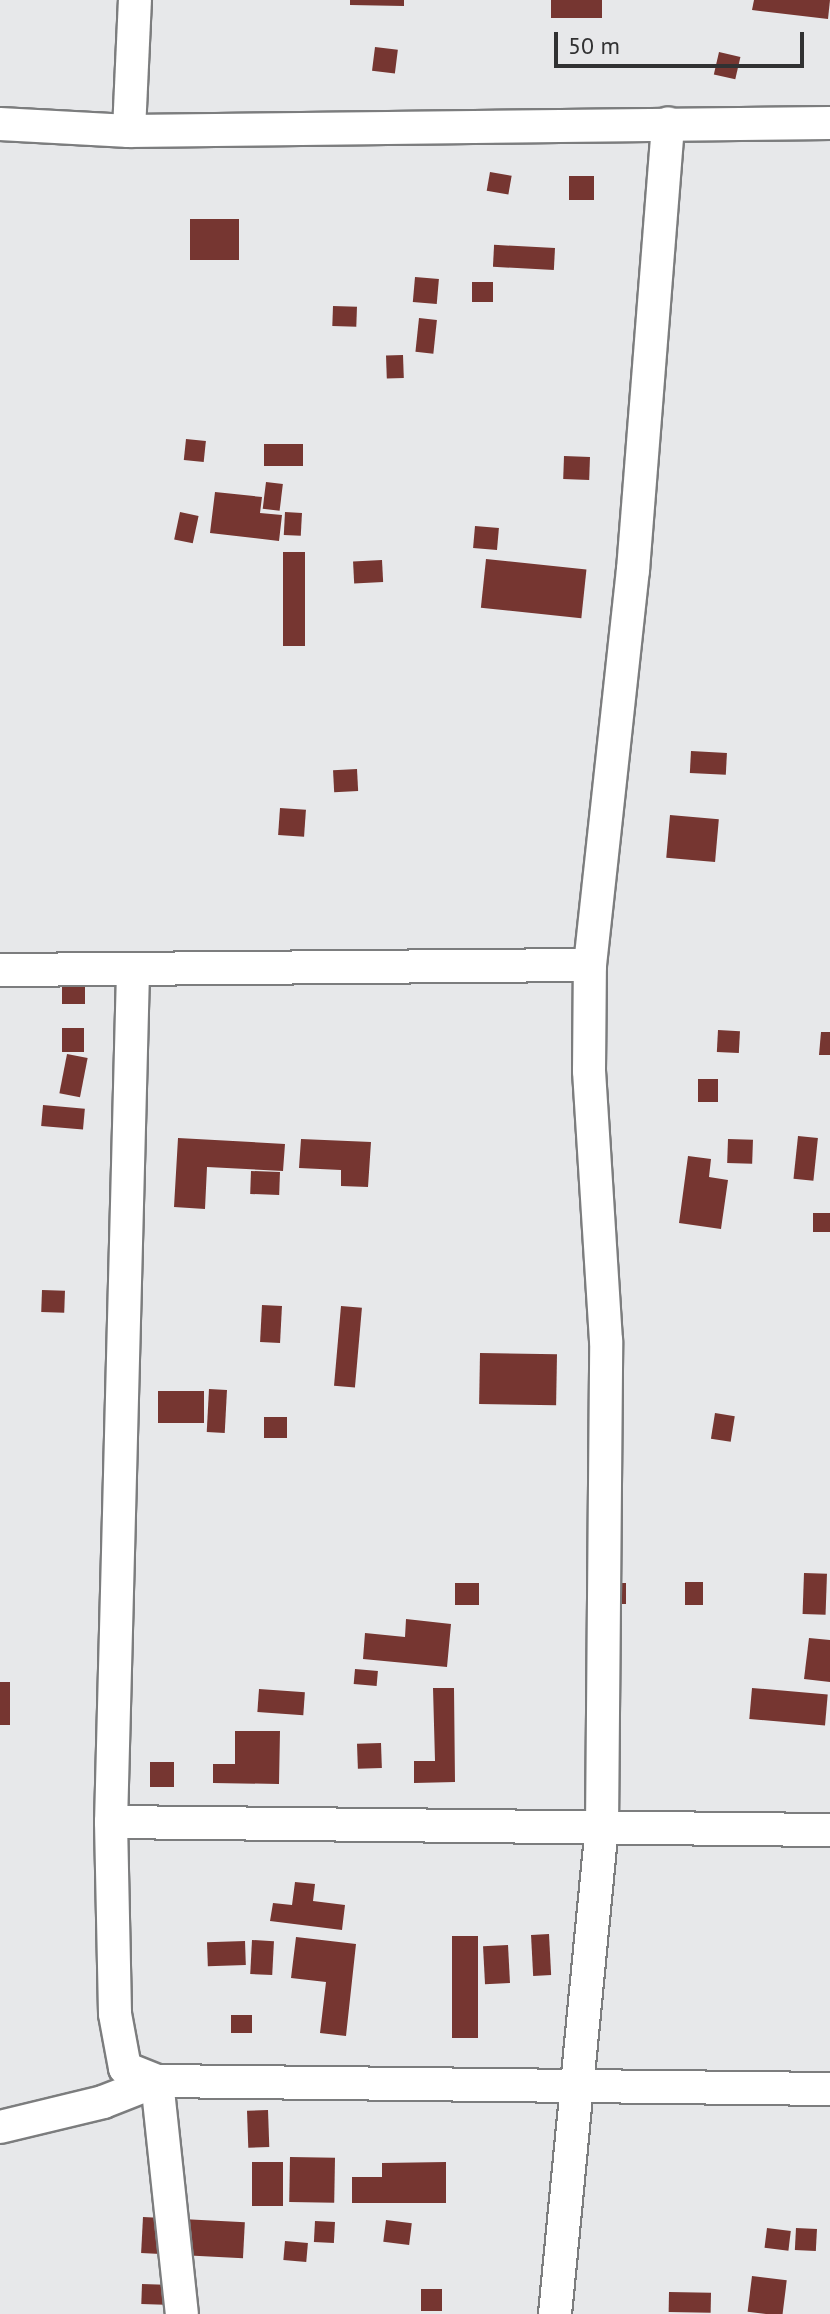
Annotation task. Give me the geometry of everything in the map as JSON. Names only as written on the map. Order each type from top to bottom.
[{"type":"street","points":[[129,131],[135,0]]},
{"type":"street","points":[[555,2314],[580,2086],[602,1828],[606,1341],[589,1071],[590,965],[633,570],[668,123]]},
{"type":"street","points":[[0,124],[129,131],[830,123]]},
{"type":"street","points":[[0,970],[133,972],[590,965]]},
{"type":"street","points":[[133,972],[111,1822],[120,2049],[125,2068],[157,2081],[830,2089]]},
{"type":"street","points":[[111,1822],[830,1830]]},
{"type":"street","points":[[0,2127],[103,2102],[157,2081]]},
{"type":"street","points":[[157,2081],[182,2314]]},
{"type":"building","points":[[350,0],[404,0],[404,6],[350,5]]},
{"type":"building","points":[[551,0],[602,0],[602,18],[551,18]]},
{"type":"building","points":[[754,0],[830,0],[828,19],[752,10]]},
{"type":"building","points":[[375,47],[398,50],[395,74],[372,71]]},
{"type":"building","points":[[719,52],[740,57],[735,79],[714,74]]},
{"type":"building","points":[[490,172],[512,176],[508,195],[487,191]]},
{"type":"building","points":[[569,176],[594,176],[594,200],[569,200]]},
{"type":"building","points":[[190,219],[239,219],[239,260],[190,260]]},
{"type":"building","points":[[494,245],[555,248],[554,270],[493,267]]},
{"type":"building","points":[[415,277],[439,279],[437,304],[413,302]]},
{"type":"building","points":[[472,282],[493,282],[493,302],[472,302]]},
{"type":"building","points":[[333,306],[357,307],[356,327],[332,326]]},
{"type":"building","points":[[419,318],[437,320],[433,354],[415,352]]},
{"type":"building","points":[[403,355],[404,378],[387,379],[386,356]]},
{"type":"building","points":[[186,439],[206,441],[204,462],[184,460]]},
{"type":"building","points":[[264,444],[303,444],[303,466],[264,466]]},
{"type":"building","points":[[564,456],[590,457],[589,480],[563,479]]},
{"type":"building","points":[[266,482],[283,484],[280,511],[263,509]]},
{"type":"building","points":[[215,492],[262,497],[260,513],[282,515],[279,541],[210,533]]},
{"type":"building","points":[[180,512],[199,516],[193,543],[174,539]]},
{"type":"building","points":[[285,512],[302,513],[301,536],[284,535]]},
{"type":"building","points":[[475,526],[499,528],[497,550],[473,548]]},
{"type":"building","points":[[283,552],[305,552],[305,646],[283,646]]},
{"type":"building","points":[[486,559],[586,570],[581,618],[481,608]]},
{"type":"building","points":[[382,560],[383,582],[354,583],[353,562]]},
{"type":"building","points":[[691,751],[727,753],[726,775],[690,773]]},
{"type":"building","points":[[357,769],[358,791],[334,792],[333,770]]},
{"type":"building","points":[[280,808],[306,810],[304,837],[278,835]]},
{"type":"building","points":[[670,815],[719,819],[715,862],[666,858]]},
{"type":"building","points":[[62,983],[85,983],[85,1004],[62,1004]]},
{"type":"building","points":[[62,1028],[84,1028],[84,1052],[62,1052]]},
{"type":"building","points":[[718,1030],[740,1031],[739,1053],[717,1052]]},
{"type":"building","points":[[821,1032],[830,1032],[830,1055],[819,1055]]},
{"type":"building","points":[[67,1054],[88,1058],[80,1097],[59,1093]]},
{"type":"building","points":[[698,1079],[718,1079],[718,1102],[698,1102]]},
{"type":"building","points":[[43,1105],[85,1109],[83,1130],[41,1126]]},
{"type":"building","points":[[798,1136],[818,1138],[813,1181],[794,1179]]},
{"type":"building","points":[[178,1138],[285,1144],[283,1171],[207,1167],[205,1209],[174,1207]]},
{"type":"building","points":[[301,1139],[371,1142],[368,1187],[341,1186],[341,1170],[299,1168]]},
{"type":"building","points":[[728,1139],[753,1140],[752,1164],[727,1163]]},
{"type":"building","points":[[688,1156],[711,1159],[709,1177],[728,1180],[721,1229],[679,1223]]},
{"type":"building","points":[[251,1171],[280,1172],[279,1195],[250,1194]]},
{"type":"building","points":[[813,1213],[830,1213],[830,1232],[813,1232]]},
{"type":"building","points":[[42,1290],[65,1291],[64,1313],[41,1312]]},
{"type":"building","points":[[262,1305],[282,1306],[280,1343],[260,1342]]},
{"type":"building","points":[[341,1306],[362,1308],[355,1388],[334,1386]]},
{"type":"building","points":[[480,1353],[557,1354],[556,1405],[479,1404]]},
{"type":"building","points":[[209,1389],[227,1390],[225,1433],[207,1432]]},
{"type":"building","points":[[158,1391],[204,1391],[204,1423],[158,1423]]},
{"type":"building","points":[[715,1413],[735,1416],[731,1442],[711,1439]]},
{"type":"building","points":[[264,1417],[287,1417],[287,1438],[264,1438]]},
{"type":"building","points":[[804,1573],[827,1574],[826,1615],[803,1614]]},
{"type":"building","points":[[685,1582],[703,1582],[703,1605],[685,1605]]},
{"type":"building","points":[[455,1583],[479,1583],[479,1605],[455,1605]]},
{"type":"building","points":[[604,1583],[626,1583],[626,1604],[604,1604]]},
{"type":"building","points":[[406,1619],[451,1624],[447,1667],[363,1659],[365,1633],[405,1637]]},
{"type":"building","points":[[809,1638],[830,1640],[830,1682],[804,1679]]},
{"type":"building","points":[[355,1669],[378,1671],[377,1686],[354,1684]]},
{"type":"building","points":[[0,1682],[10,1682],[10,1725],[0,1725]]},
{"type":"building","points":[[433,1688],[454,1688],[455,1782],[414,1783],[414,1761],[435,1761]]},
{"type":"building","points":[[752,1688],[828,1695],[825,1726],[749,1719]]},
{"type":"building","points":[[259,1689],[305,1692],[303,1715],[257,1712]]},
{"type":"building","points":[[235,1731],[280,1731],[279,1784],[213,1783],[213,1764],[235,1764]]},
{"type":"building","points":[[381,1743],[382,1768],[358,1769],[357,1744]]},
{"type":"building","points":[[150,1762],[174,1762],[174,1787],[150,1787]]},
{"type":"building","points":[[295,1882],[315,1884],[313,1901],[345,1905],[342,1930],[270,1921],[273,1903],[292,1905]]},
{"type":"building","points":[[549,1934],[551,1975],[533,1976],[531,1935]]},
{"type":"building","points":[[452,1936],[478,1936],[478,2038],[452,2038]]},
{"type":"building","points":[[296,1937],[356,1944],[346,2036],[320,2033],[326,1982],[291,1978]]},
{"type":"building","points":[[252,1940],[274,1941],[272,1975],[250,1974]]},
{"type":"building","points":[[245,1941],[246,1965],[208,1966],[207,1942]]},
{"type":"building","points":[[508,1945],[510,1983],[485,1984],[483,1946]]},
{"type":"building","points":[[231,2015],[252,2015],[252,2033],[231,2033]]},
{"type":"building","points":[[268,2110],[269,2147],[248,2148],[247,2111]]},
{"type":"building","points":[[290,2157],[335,2158],[334,2203],[289,2202]]},
{"type":"building","points":[[252,2162],[283,2162],[283,2206],[252,2206]]},
{"type":"building","points":[[446,2162],[446,2203],[352,2203],[352,2177],[382,2177],[382,2163]]},
{"type":"building","points":[[143,2217],[245,2222],[243,2258],[141,2253]]},
{"type":"building","points":[[386,2220],[412,2223],[409,2245],[383,2242]]},
{"type":"building","points":[[315,2221],[335,2222],[334,2243],[314,2242]]},
{"type":"building","points":[[767,2228],[791,2231],[788,2251],[765,2248]]},
{"type":"building","points":[[796,2228],[817,2229],[816,2251],[795,2250]]},
{"type":"building","points":[[285,2241],[308,2243],[306,2262],[283,2260]]},
{"type":"building","points":[[752,2276],[787,2280],[783,2314],[748,2312]]},
{"type":"building","points":[[142,2284],[165,2285],[164,2305],[141,2304]]},
{"type":"building","points":[[421,2289],[442,2289],[442,2311],[421,2311]]},
{"type":"building","points":[[669,2292],[711,2293],[711,2313],[669,2312]]}]
